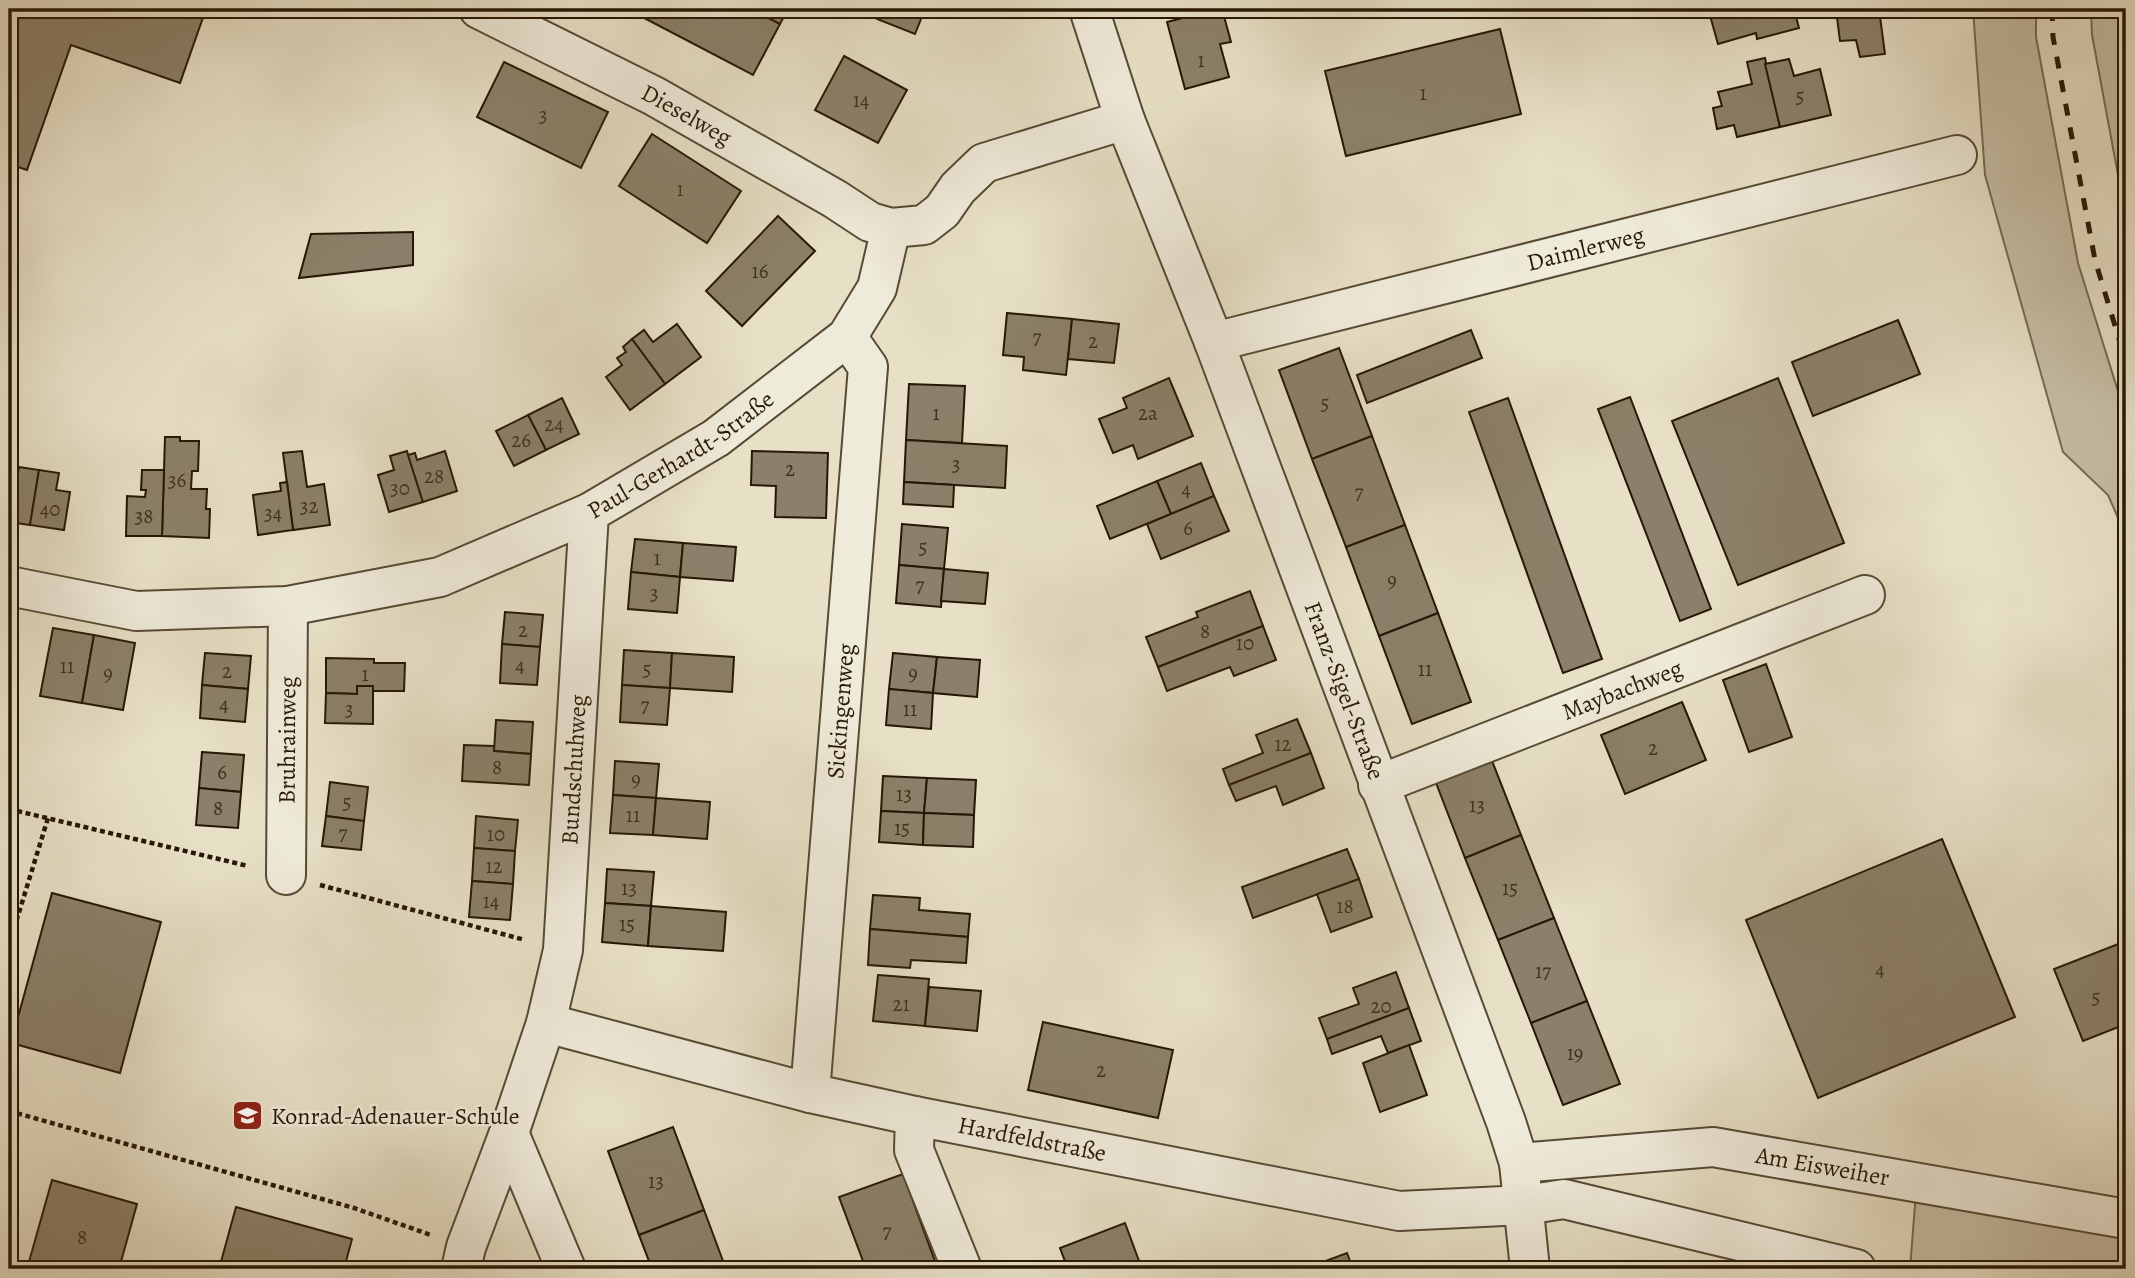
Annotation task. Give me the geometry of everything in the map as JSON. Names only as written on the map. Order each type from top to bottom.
[{"type":"street","name":"Dieselweg","points":[[479,9],[654,96],[835,199],[870,222],[891,228]]},
{"type":"street","points":[[891,228],[924,225],[942,211],[957,188],[984,163],[1125,120],[1089,9]]},
{"type":"street","name":"Franz-Sigel-Straße","points":[[1125,120],[1214,342],[1506,1122],[1519,1163],[1530,1269]]},
{"type":"street","name":"Daimlerweg","points":[[1214,342],[1957,155]]},
{"type":"street","name":"Paul-Gerhardt-Straße","points":[[9,586],[136,611],[288,606],[440,577],[589,513],[716,438],[847,337],[877,288],[891,228]]},
{"type":"street","name":"Sickingenweg","points":[[810,1093],[868,367],[847,337]]},
{"type":"street","name":"Bundschuhweg","points":[[467,1262],[546,1023],[563,950],[589,513]]},
{"type":"street","name":"Maybachweg","points":[[1378,785],[1865,595]]},
{"type":"street","name":"Bruhrainweg","points":[[286,876],[288,606]]},
{"type":"street","name":"Hardfeldstraße","points":[[546,1023],[810,1093],[1399,1211],[1525,1205],[1564,1199],[1856,1269]]},
{"type":"street","points":[[915,1116],[914,1150],[962,1269]]},
{"type":"street","points":[[509,1133],[566,1269]]},
{"type":"street","name":"Am Eisweiher","points":[[1519,1163],[1713,1147],[2126,1219]]},
{"type":"path","points":[[9,945],[48,818]]},
{"type":"path","points":[[9,1111],[354,1208],[467,1262]]},
{"type":"shaded area","points":[[1973,9],[2036,9],[2036,37],[2078,263],[2126,417],[2126,536],[2108,495],[2063,452],[1985,175]]},
{"type":"shaded area","points":[[2091,9],[2126,9],[2126,218],[2092,35]]},
{"type":"shaded area","points":[[1916,1192],[2126,1231],[2126,1269],[1910,1269]]},
{"type":"building","points":[[9,9],[206,9],[180,83],[71,45],[27,170],[9,164]]},
{"type":"building","points":[[627,9],[751,9],[780,24],[753,75]]},
{"type":"building","points":[[751,9],[788,9],[780,24]]},
{"type":"building","points":[[881,9],[925,9],[915,34],[877,19]]},
{"type":"building","points":[[1222,9],[1231,42],[1220,44],[1229,77],[1185,89],[1167,22]]},
{"type":"building","points":[[1718,9],[1794,9],[1799,28],[1757,39],[1756,33],[1718,44],[1709,12]]},
{"type":"building","points":[[1836,9],[1879,9],[1885,54],[1860,57],[1856,40],[1840,41]]},
{"type":"building","points":[[1500,29],[1521,114],[1346,156],[1325,71]]},
{"type":"building","points":[[844,56],[907,90],[878,143],[815,110]]},
{"type":"building","points":[[1765,58],[1780,127],[1737,137],[1734,125],[1717,129],[1713,108],[1722,106],[1718,92],[1752,84],[1747,62]]},
{"type":"building","points":[[1789,59],[1794,76],[1820,69],[1831,115],[1780,127],[1765,64]]},
{"type":"building","points":[[504,62],[608,112],[581,168],[477,117]]},
{"type":"building","points":[[652,134],[741,191],[707,243],[619,186]]},
{"type":"building","points":[[778,216],[815,251],[742,326],[706,291]]},
{"type":"building","points":[[413,232],[413,265],[299,278],[311,234]]},
{"type":"building","points":[[1007,313],[1072,319],[1066,375],[1023,370],[1024,357],[1003,355]]},
{"type":"building","points":[[1072,319],[1119,324],[1114,363],[1068,359]]},
{"type":"building","points":[[1898,320],[1920,374],[1813,416],[1792,362]]},
{"type":"building","points":[[677,324],[701,357],[665,384],[632,339],[644,330],[653,342]]},
{"type":"building","points":[[1471,330],[1482,358],[1367,403],[1357,375]]},
{"type":"building","points":[[632,339],[665,384],[630,410],[606,377],[622,365],[617,358],[626,352],[623,347]]},
{"type":"building","points":[[1339,348],[1372,436],[1312,459],[1279,370]]},
{"type":"building","points":[[1169,378],[1193,436],[1138,459],[1133,445],[1113,453],[1099,419],[1127,408],[1123,398]]},
{"type":"building","points":[[1778,378],[1844,543],[1738,585],[1672,421]]},
{"type":"building","points":[[909,384],[965,386],[962,443],[906,440]]},
{"type":"building","points":[[1630,397],[1711,609],[1680,621],[1598,409]]},
{"type":"building","points":[[562,398],[579,434],[546,450],[528,415]]},
{"type":"building","points":[[1508,398],[1602,659],[1563,673],[1469,412]]},
{"type":"building","points":[[528,415],[546,450],[514,466],[496,431]]},
{"type":"building","points":[[1372,436],[1405,525],[1346,547],[1312,459]]},
{"type":"building","points":[[165,437],[180,437],[180,441],[199,441],[198,471],[192,471],[191,489],[207,489],[206,509],[210,509],[209,538],[162,536]]},
{"type":"building","points":[[906,440],[1007,446],[1005,488],[904,482]]},
{"type":"building","points":[[302,451],[307,487],[324,484],[330,525],[293,530],[283,453]]},
{"type":"building","points":[[407,451],[423,502],[389,512],[378,475],[394,470],[390,456]]},
{"type":"building","points":[[445,451],[457,491],[423,502],[408,455],[415,453],[417,460]]},
{"type":"building","points":[[752,451],[828,453],[826,518],[775,517],[776,486],[751,485]]},
{"type":"building","points":[[1201,463],[1214,496],[1171,514],[1157,481]]},
{"type":"building","points":[[19,467],[39,470],[30,525],[9,522],[9,483],[16,484]]},
{"type":"building","points":[[39,470],[59,473],[56,490],[70,492],[64,530],[30,525]]},
{"type":"building","points":[[142,470],[164,470],[162,536],[126,536],[127,496],[145,497],[146,490],[141,490]]},
{"type":"building","points":[[1157,481],[1171,514],[1110,539],[1097,506]]},
{"type":"building","points":[[287,482],[293,530],[258,535],[253,495],[281,491],[280,483]]},
{"type":"building","points":[[904,482],[954,485],[953,507],[903,504]]},
{"type":"building","points":[[1214,496],[1229,531],[1161,559],[1147,524]]},
{"type":"building","points":[[902,524],[948,528],[944,569],[899,565]]},
{"type":"building","points":[[1405,525],[1438,613],[1379,636],[1346,547]]},
{"type":"building","points":[[635,539],[683,543],[680,577],[631,572]]},
{"type":"building","points":[[683,543],[736,547],[733,581],[680,577]]},
{"type":"building","points":[[899,565],[944,569],[941,607],[896,603]]},
{"type":"building","points":[[944,569],[988,573],[985,604],[941,601]]},
{"type":"building","points":[[631,572],[680,577],[677,613],[628,609]]},
{"type":"building","points":[[1250,591],[1263,626],[1158,667],[1146,637],[1198,617],[1196,612]]},
{"type":"building","points":[[505,612],[543,615],[540,647],[502,644]]},
{"type":"building","points":[[1438,613],[1471,702],[1412,724],[1379,636]]},
{"type":"building","points":[[9,625],[15,626],[9,661]]},
{"type":"building","points":[[1263,626],[1276,660],[1234,676],[1230,667],[1167,691],[1158,667]]},
{"type":"building","points":[[53,628],[94,635],[82,703],[40,696]]},
{"type":"building","points":[[94,635],[135,643],[123,710],[82,703]]},
{"type":"building","points":[[502,644],[540,647],[537,685],[500,683]]},
{"type":"building","points":[[624,650],[672,653],[670,688],[622,685]]},
{"type":"building","points":[[205,653],[251,656],[248,689],[202,685]]},
{"type":"building","points":[[672,653],[734,657],[732,692],[670,688]]},
{"type":"building","points":[[893,653],[937,657],[933,693],[889,689]]},
{"type":"building","points":[[937,657],[980,660],[977,697],[933,693]]},
{"type":"building","points":[[326,658],[405,663],[404,691],[373,691],[373,686],[357,686],[357,694],[326,693]]},
{"type":"building","points":[[1766,664],[1792,737],[1749,752],[1723,680]]},
{"type":"building","points":[[202,685],[248,689],[245,722],[200,718]]},
{"type":"building","points":[[622,685],[670,688],[667,725],[620,722]]},
{"type":"building","points":[[357,686],[373,686],[373,724],[325,723],[326,693],[357,694]]},
{"type":"building","points":[[889,689],[933,693],[931,729],[886,725]]},
{"type":"building","points":[[1682,702],[1706,760],[1625,794],[1601,735]]},
{"type":"building","points":[[1297,719],[1311,753],[1229,785],[1223,769],[1263,753],[1256,735]]},
{"type":"building","points":[[496,720],[533,722],[531,754],[494,751]]},
{"type":"building","points":[[464,745],[494,746],[494,751],[531,754],[529,785],[462,781]]},
{"type":"building","points":[[202,752],[244,755],[241,792],[199,788]]},
{"type":"building","points":[[1311,753],[1324,788],[1283,805],[1276,786],[1236,801],[1229,785]]},
{"type":"building","points":[[1489,753],[1521,835],[1465,858],[1433,775]]},
{"type":"building","points":[[615,761],[659,764],[656,798],[613,795]]},
{"type":"building","points":[[883,776],[927,778],[924,813],[881,811]]},
{"type":"building","points":[[927,778],[976,780],[974,815],[924,813]]},
{"type":"building","points":[[330,782],[368,787],[364,821],[326,816]]},
{"type":"building","points":[[199,788],[241,792],[238,828],[196,825]]},
{"type":"building","points":[[613,795],[656,798],[653,835],[610,833]]},
{"type":"building","points":[[656,798],[710,802],[707,839],[653,835]]},
{"type":"building","points":[[881,811],[924,813],[923,845],[879,842]]},
{"type":"building","points":[[924,813],[974,815],[973,847],[923,845]]},
{"type":"building","points":[[326,816],[364,821],[361,850],[322,846]]},
{"type":"building","points":[[476,816],[518,820],[515,851],[474,848]]},
{"type":"building","points":[[1521,835],[1554,918],[1498,940],[1465,858]]},
{"type":"building","points":[[1942,839],[2015,1017],[1818,1098],[1746,920]]},
{"type":"building","points":[[474,848],[515,851],[513,884],[472,881]]},
{"type":"building","points":[[1347,849],[1359,879],[1253,918],[1242,887]]},
{"type":"building","points":[[607,869],[654,872],[651,906],[605,903]]},
{"type":"building","points":[[1359,879],[1372,917],[1331,932],[1317,894]]},
{"type":"building","points":[[472,881],[513,884],[510,920],[469,917]]},
{"type":"building","points":[[52,893],[161,922],[120,1073],[11,1043]]},
{"type":"building","points":[[873,895],[920,898],[919,910],[970,914],[968,937],[870,929]]},
{"type":"building","points":[[605,903],[651,906],[648,946],[602,942]]},
{"type":"building","points":[[651,906],[726,912],[723,951],[648,946]]},
{"type":"building","points":[[1554,918],[1587,1001],[1531,1023],[1498,940]]},
{"type":"building","points":[[870,929],[968,937],[966,963],[911,960],[910,968],[868,965]]},
{"type":"building","points":[[2126,941],[2126,1024],[2083,1041],[2054,969]]},
{"type":"building","points":[[1396,972],[1409,1008],[1327,1039],[1319,1018],[1359,1004],[1353,988]]},
{"type":"building","points":[[878,975],[929,979],[925,1026],[873,1021]]},
{"type":"building","points":[[929,987],[981,991],[977,1031],[925,1026]]},
{"type":"building","points":[[1587,1001],[1620,1084],[1563,1105],[1531,1023]]},
{"type":"building","points":[[1409,1008],[1421,1041],[1388,1053],[1381,1036],[1332,1054],[1327,1039]]},
{"type":"building","points":[[1043,1022],[1173,1050],[1158,1118],[1028,1090]]},
{"type":"building","points":[[1409,1045],[1427,1095],[1380,1112],[1363,1063]]},
{"type":"building","points":[[673,1127],[704,1210],[639,1235],[608,1151]]},
{"type":"building","points":[[903,1174],[936,1264],[922,1269],[866,1269],[839,1197]]},
{"type":"building","points":[[52,1180],[137,1204],[119,1269],[27,1269]]},
{"type":"building","points":[[236,1207],[352,1239],[344,1269],[219,1269]]},
{"type":"building","points":[[704,1210],[726,1269],[652,1269],[639,1235]]},
{"type":"building","points":[[1125,1223],[1142,1269],[1068,1269],[1060,1248]]},
{"type":"building","points":[[1347,1253],[1353,1269],[1304,1269]]},
{"type":"railway","points":[[2052,9],[2053,37],[2095,260],[2126,362]]},
{"type":"place","name":"Konrad-Adenauer-Schule","points":[[248,1116]]}]
